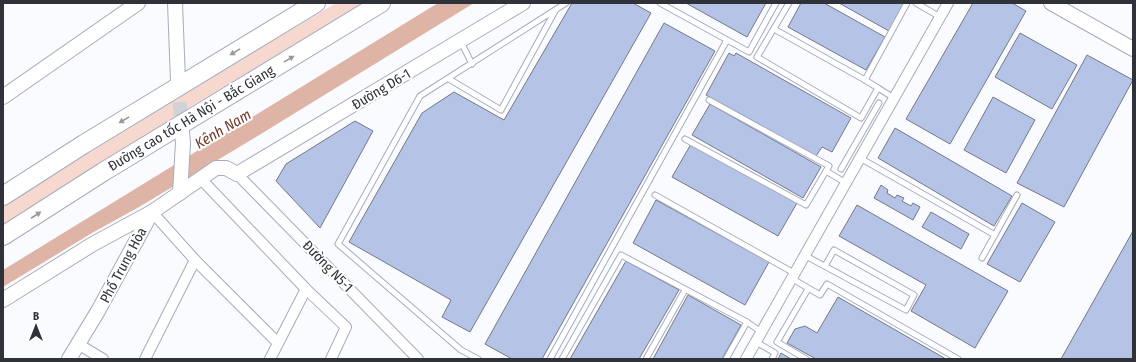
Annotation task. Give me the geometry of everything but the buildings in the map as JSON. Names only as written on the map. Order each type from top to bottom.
[{"type":"highway","points":[[3,196],[84,144],[316,3]]},
{"type":"highway","name":"Đường cao tốc Hà Nội - Bắc Giang","points":[[3,236],[103,172],[381,3]]},
{"type":"street","points":[[3,98],[138,3]]},
{"type":"street","points":[[174,3],[178,81]]},
{"type":"street","name":"Đường D6-1","points":[[237,174],[523,3]]},
{"type":"street","points":[[746,359],[948,3]]},
{"type":"street","points":[[1051,3],[1133,49]]},
{"type":"street","points":[[180,186],[182,137]]},
{"type":"street","name":"Phố Trung Hòa","points":[[69,359],[98,311],[152,212],[180,186],[201,179],[220,167],[237,174]]},
{"type":"street","name":"Đường N5-1","points":[[237,174],[418,359]]},
{"type":"street","points":[[201,179],[306,289],[346,327],[331,359]]},
{"type":"street","points":[[3,300],[93,244],[152,212],[195,260],[278,343]]},
{"type":"street","points":[[145,359],[195,260]]},
{"type":"street","points":[[270,359],[306,289]]},
{"type":"street","points":[[78,344],[103,359]]},
{"type":"lane","points":[[478,359],[462,350],[338,244],[420,96],[566,3]]},
{"type":"lane","points":[[660,3],[749,52],[776,3]]},
{"type":"lane","points":[[789,3],[757,57],[861,118],[878,88]]},
{"type":"lane","points":[[865,80],[907,3]]},
{"type":"lane","points":[[916,3],[940,17]]},
{"type":"lane","points":[[449,78],[501,110],[556,9]]},
{"type":"lane","points":[[774,29],[894,98]]},
{"type":"lane","points":[[550,359],[727,40]]},
{"type":"lane","points":[[460,41],[472,64]]},
{"type":"lane","points":[[685,139],[806,205],[829,166],[709,100]]},
{"type":"lane","points":[[841,168],[879,103]]},
{"type":"lane","points":[[860,158],[995,235]]},
{"type":"lane","points":[[826,171],[846,183]]},
{"type":"lane","points":[[654,195],[792,276],[808,289],[820,296],[827,284],[958,359]]},
{"type":"lane","points":[[982,258],[1017,195]]},
{"type":"lane","points":[[804,255],[906,310],[914,295],[834,250],[826,266]]},
{"type":"lane","points":[[562,359],[621,255],[747,322],[761,332]]},
{"type":"lane","points":[[806,359],[777,342],[808,289]]},
{"type":"lane","points":[[646,359],[685,290]]},
{"type":"lane","points":[[726,359],[747,322]]},
{"type":"lane","points":[[756,342],[776,354],[772,359]]},
{"type":"shaded area","points":[[336,3],[363,3],[190,107],[3,225],[3,207],[153,112]]},
{"type":"shaded area","name":"Kênh Nam","points":[[438,3],[474,3],[251,140],[3,287],[3,270]]},
{"type":"tunnel","points":[[178,81],[182,132]]}]
